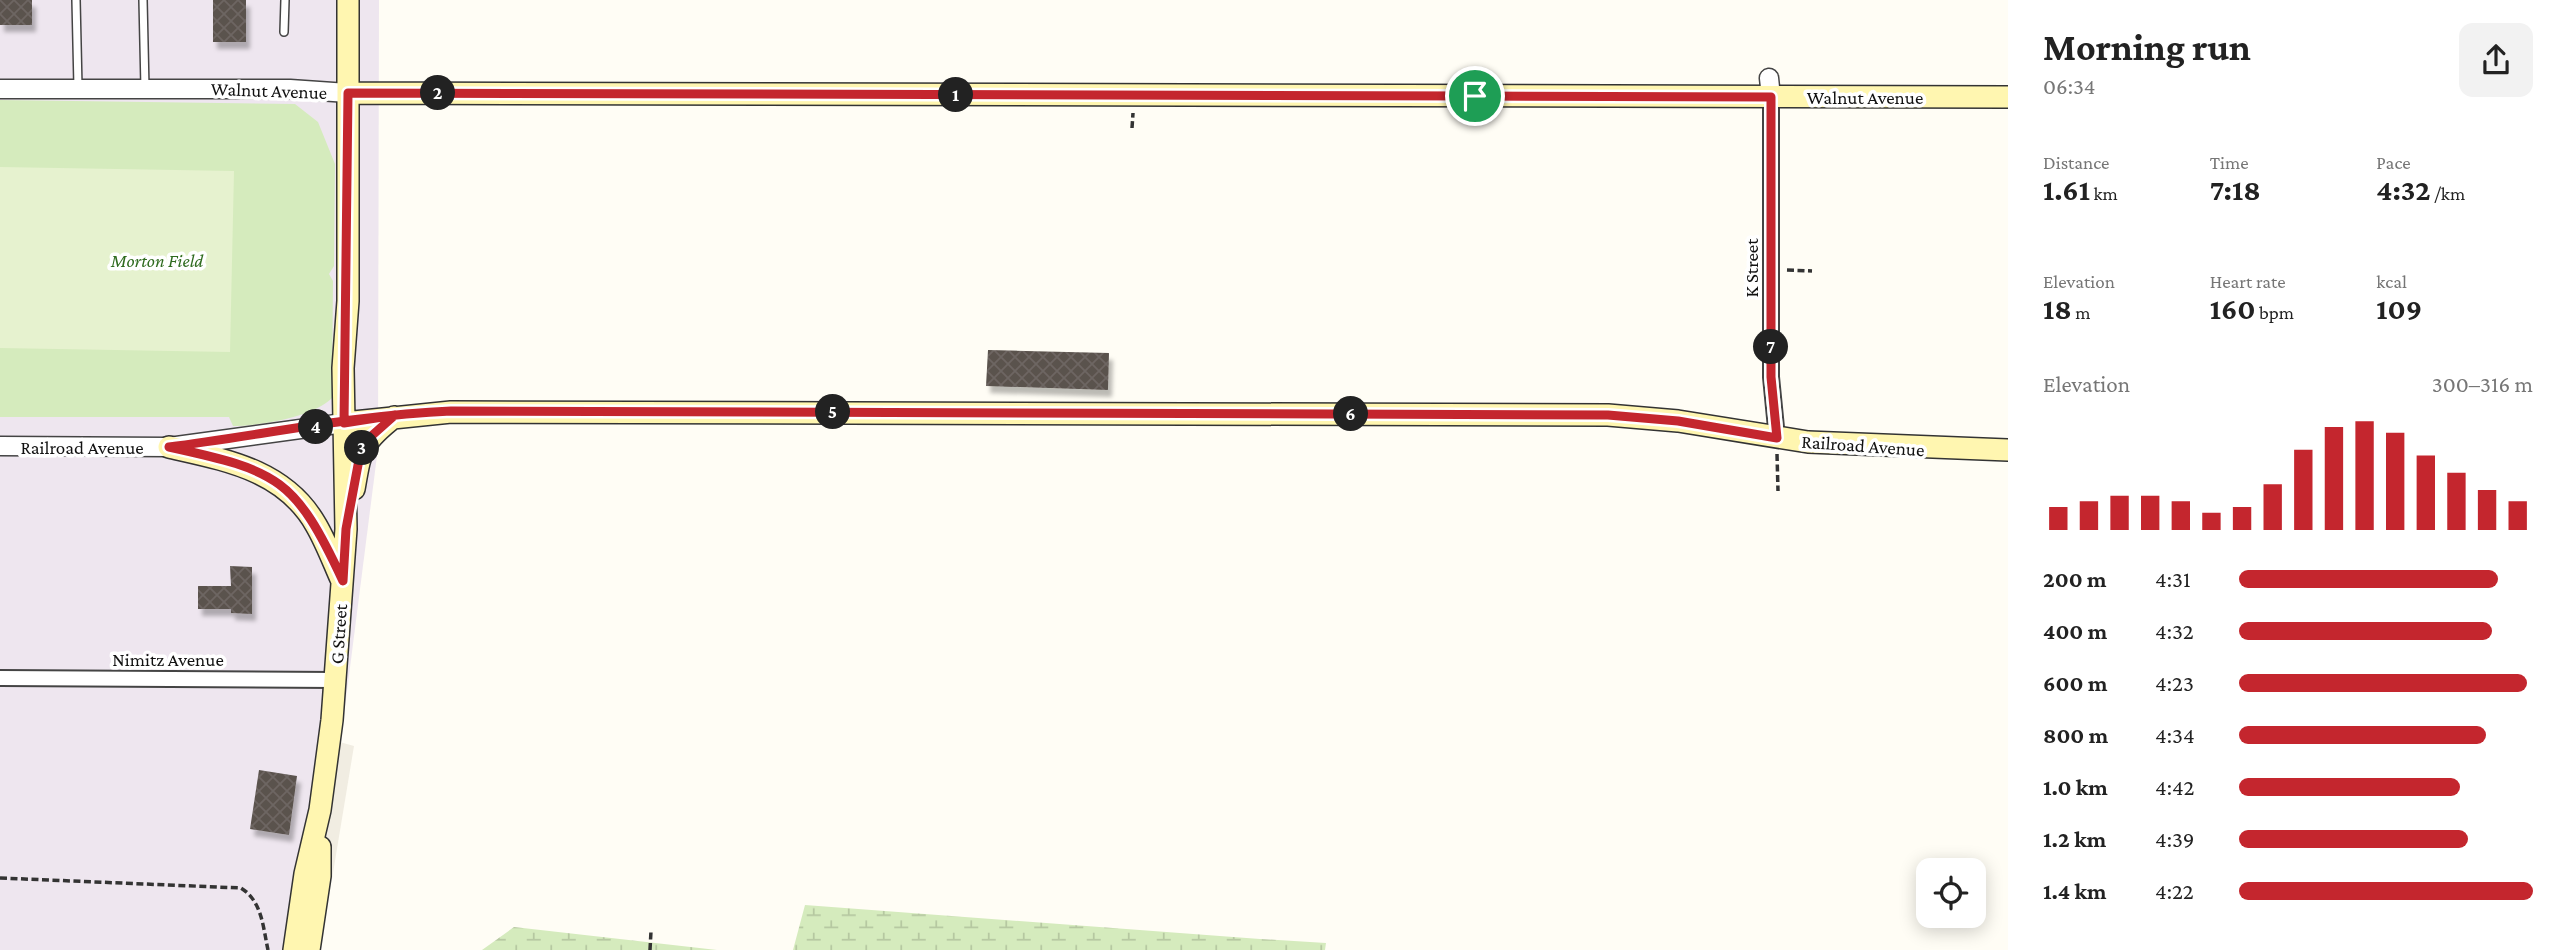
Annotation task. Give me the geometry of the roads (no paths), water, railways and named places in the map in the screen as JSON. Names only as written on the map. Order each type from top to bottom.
[{"type":"main road","name":"G Street","points":[[312,875],[335,680],[346,529],[344,423],[348,0]]},
{"type":"main road","name":"Walnut Avenue","points":[[348,93],[1770,88],[2008,97]]},
{"type":"main road","name":"Railroad Avenue","points":[[344,423],[395,415],[451,411],[1608,415],[1678,421],[1777,438],[1879,447],[2008,450]]},
{"type":"main road","points":[[346,529],[361,449],[368,439],[395,415]]},
{"type":"main road","points":[[169,447],[239,464],[264,474],[294,495],[316,525],[343,581]]},
{"type":"main road","points":[[293,950],[312,875]]},
{"type":"main road","points":[[309,950],[312,875]]},
{"type":"street","name":"K Street","points":[[1770,88],[1771,377],[1777,438]]},
{"type":"street","name":"Walnut Avenue","points":[[0,89],[289,89],[348,93]]},
{"type":"street","name":"Railroad Avenue","points":[[0,446],[169,447],[344,423]]},
{"type":"street","name":"Nimitz Avenue","points":[[0,678],[335,680]]},
{"type":"lane","points":[[76,0],[78,89]]},
{"type":"lane","points":[[143,0],[145,89]]},
{"type":"lane","points":[[284,32],[285,0]]},
{"type":"park label","name":"Morton Field","points":[[157,260]]}]
